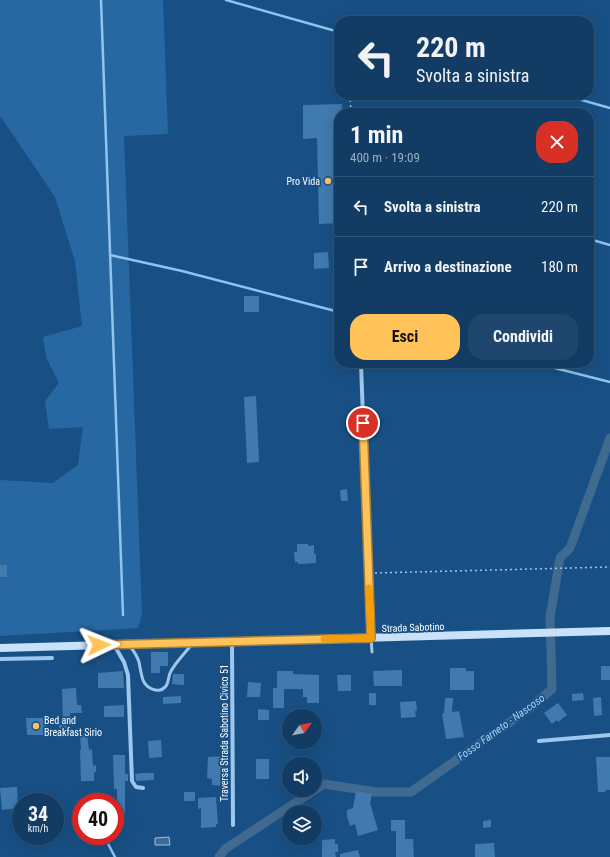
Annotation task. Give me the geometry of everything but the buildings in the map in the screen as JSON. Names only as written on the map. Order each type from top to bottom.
[{"type":"street","points":[[360,368],[371,638]]},
{"type":"street","name":"Strada Sabotino","points":[[0,648],[610,632]]},
{"type":"street","name":"Traversa Strada Sabotino Civico 51","points":[[232,642],[233,825]]},
{"type":"street","points":[[113,644],[124,662],[128,675],[132,781],[136,787],[143,788]]},
{"type":"street","points":[[0,659],[52,658]]},
{"type":"street","points":[[539,741],[610,735]]},
{"type":"lane","points":[[371,638],[372,652]]},
{"type":"lane","points":[[128,644],[138,658],[145,684],[156,690],[163,689],[165,687],[171,670],[194,643]]},
{"type":"path","points":[[369,574],[610,566]]},
{"type":"shaded area","points":[[0,0],[163,0],[168,134],[124,136],[142,615],[138,628],[0,636],[0,480],[53,483],[78,465],[83,427],[49,429],[45,401],[59,383],[46,357],[43,337],[82,326],[75,261],[55,197],[0,117]]},
{"type":"shaded area","points":[[169,837],[170,845],[155,845],[155,838]]},
{"type":"waterway","points":[[101,0],[123,615]]},
{"type":"waterway","points":[[226,0],[334,31]]},
{"type":"waterway","points":[[582,100],[610,108]]},
{"type":"waterway","points":[[594,240],[610,245]]},
{"type":"waterway","points":[[110,255],[182,271],[334,311]]},
{"type":"waterway","points":[[555,368],[610,382]]},
{"type":"waterway","name":"Fosso Farneto - Nascoso","points":[[219,857],[225,849],[324,784],[376,792],[411,792],[530,708],[552,689],[550,617],[560,558],[570,548],[610,438]]},
{"type":"waterway","points":[[109,845],[115,857]]},
{"type":"slow traffic","points":[[324,639],[371,638],[369,588]]},
{"type":"place","name":"Pro Vida","points":[[328,181]]},
{"type":"place","name":"Bed and Breakfast Sirio","points":[[36,726]]},
{"type":"route","points":[[99,645],[371,638],[363,423]]}]
